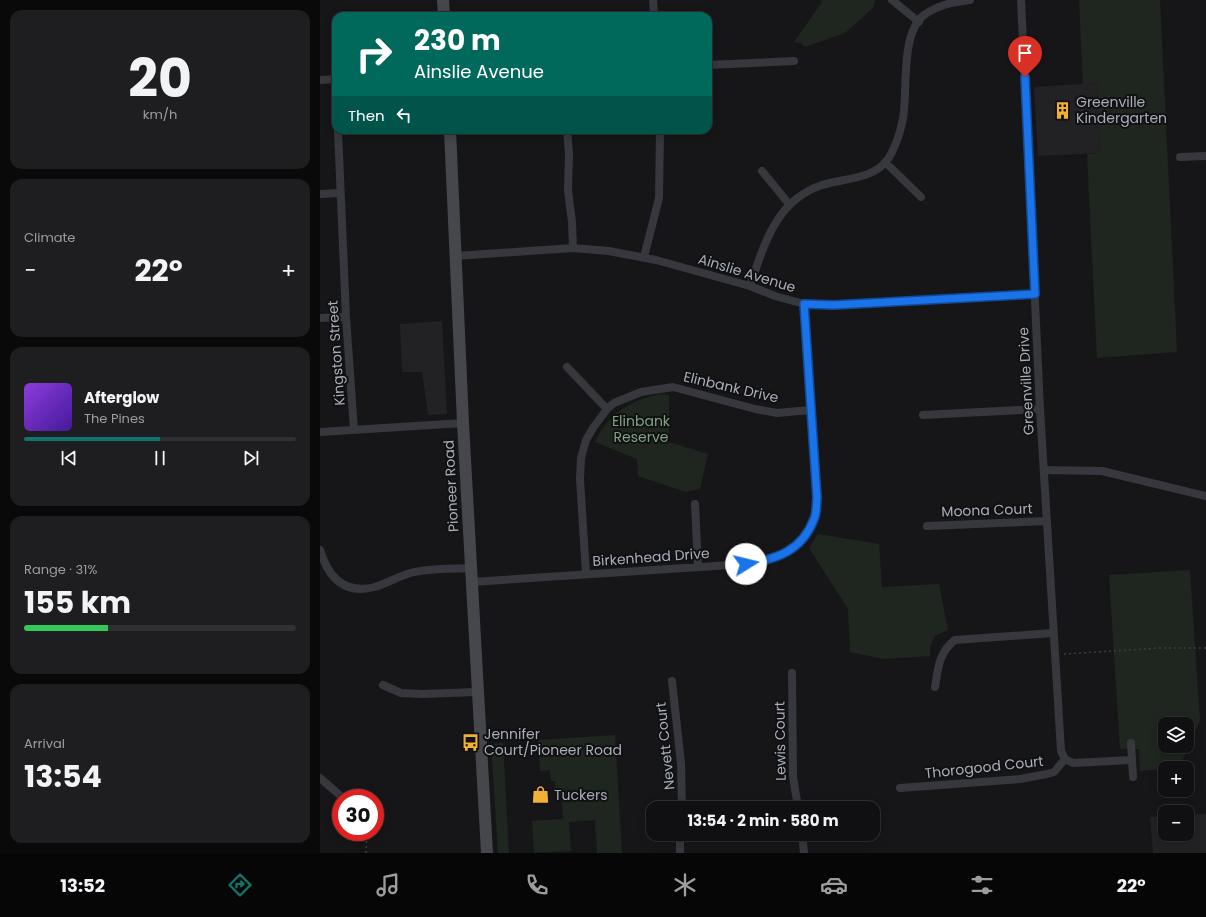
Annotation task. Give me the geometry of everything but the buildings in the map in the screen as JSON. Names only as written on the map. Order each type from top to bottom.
[{"type":"main road","points":[[443,0],[444,12]]},
{"type":"main road","name":"Pioneer Road","points":[[450,134],[470,568],[485,849]]},
{"type":"street","points":[[653,0],[654,12]]},
{"type":"street","points":[[892,0],[919,22]]},
{"type":"street","points":[[750,286],[767,237],[777,218],[789,204],[804,193],[816,188],[867,175],[885,162],[896,144],[903,118],[908,47],[912,34],[924,15],[946,4],[970,0]]},
{"type":"street","name":"Greenville Drive","points":[[1021,0],[1040,409],[1045,470],[1060,748],[1065,759]]},
{"type":"street","points":[[712,65],[794,61]]},
{"type":"street","points":[[320,80],[332,79]]},
{"type":"street","name":"Kingston Street","points":[[338,134],[346,317],[354,430]]},
{"type":"street","points":[[567,134],[569,153],[568,190],[572,222],[573,248]]},
{"type":"street","points":[[644,258],[659,198],[660,134]]},
{"type":"street","points":[[1180,157],[1206,156]]},
{"type":"street","points":[[885,162],[921,197]]},
{"type":"street","points":[[762,171],[789,204]]},
{"type":"street","points":[[320,194],[340,193]]},
{"type":"street","name":"Ainslie Avenue","points":[[455,256],[573,248],[609,251],[644,258],[750,286],[775,296],[804,304],[834,305],[1035,294]]},
{"type":"street","name":"Birkenhead Drive","points":[[471,582],[746,564],[770,560],[788,552],[803,539],[815,519],[817,498],[804,304]]},
{"type":"street","points":[[320,318],[346,317]]},
{"type":"street","points":[[567,368],[607,409]]},
{"type":"street","name":"Elinbank Drive","points":[[586,574],[580,479],[581,458],[586,440],[607,409],[614,403],[635,394],[658,388],[673,387],[755,409],[777,413],[810,410]]},
{"type":"street","points":[[923,415],[1040,409]]},
{"type":"street","points":[[320,432],[463,423]]},
{"type":"street","points":[[1045,470],[1102,471],[1206,496]]},
{"type":"street","points":[[695,504],[698,568]]},
{"type":"street","name":"Moona Court","points":[[927,526],[1047,521]]},
{"type":"street","points":[[320,550],[331,576],[349,587],[361,589],[375,587],[410,573],[470,568]]},
{"type":"street","points":[[936,687],[940,658],[944,651],[955,640],[1053,633]]},
{"type":"street","name":"Lewis Court","points":[[792,673],[793,776],[797,801]]},
{"type":"street","name":"Nevett Court","points":[[672,681],[681,763],[682,801]]},
{"type":"street","points":[[383,685],[401,693],[422,694],[477,692]]},
{"type":"street","points":[[1131,743],[1132,777]]},
{"type":"street","points":[[1065,759],[1075,763],[1132,760]]},
{"type":"street","name":"Thorogood Court","points":[[900,788],[1020,778],[1046,774],[1054,772],[1065,759]]},
{"type":"street","points":[[320,778],[333,789]]},
{"type":"street","points":[[680,841],[680,853]]},
{"type":"street","points":[[803,841],[804,853]]},
{"type":"path","points":[[1064,654],[1160,648],[1206,648]]},
{"type":"path","points":[[366,841],[366,853]]},
{"type":"shaded area","points":[[1097,83],[1100,153],[1038,156],[1034,87]]},
{"type":"shaded area","points":[[442,321],[447,414],[428,415],[422,372],[402,372],[400,324]]},
{"type":"shaded area","points":[[1206,814],[1206,853],[1153,853],[1150,817],[1158,816],[1158,841],[1194,841],[1194,815]]},
{"type":"green space","points":[[821,0],[875,0],[874,7],[845,33],[805,47],[801,43],[794,42],[822,2]]},
{"type":"green space","points":[[1079,0],[1160,0],[1177,352],[1097,358],[1087,154],[1100,153],[1097,83],[1083,84]]},
{"type":"green space","name":"Elinbank Reserve","points":[[661,394],[669,395],[669,442],[708,454],[700,489],[686,492],[638,476],[637,459],[595,442],[607,423],[622,409],[640,400]]},
{"type":"green space","points":[[818,534],[879,544],[882,587],[939,584],[948,630],[935,636],[930,647],[930,656],[884,659],[850,652],[848,609],[809,548]]},
{"type":"green space","points":[[1190,570],[1200,721],[1194,734],[1194,717],[1158,717],[1158,753],[1186,753],[1182,761],[1158,761],[1158,770],[1140,771],[1139,749],[1120,749],[1109,575]]},
{"type":"green space","points":[[615,735],[622,853],[597,853],[595,820],[569,822],[571,851],[534,853],[532,821],[563,819],[562,799],[556,799],[555,781],[551,781],[550,770],[540,771],[538,740]]},
{"type":"green space","points":[[503,743],[509,853],[498,853],[491,744]]},
{"type":"place","name":"Greenville Kindergarten","points":[[1063,110]]},
{"type":"place","name":"Jennifer Court/Pioneer Road","points":[[471,742]]},
{"type":"place","name":"Tuckers","points":[[541,795]]},
{"type":"route","points":[[746,564],[770,560],[788,552],[803,539],[815,519],[817,498],[816,477],[810,410],[804,304],[834,305],[1035,294],[1025,77]]}]
